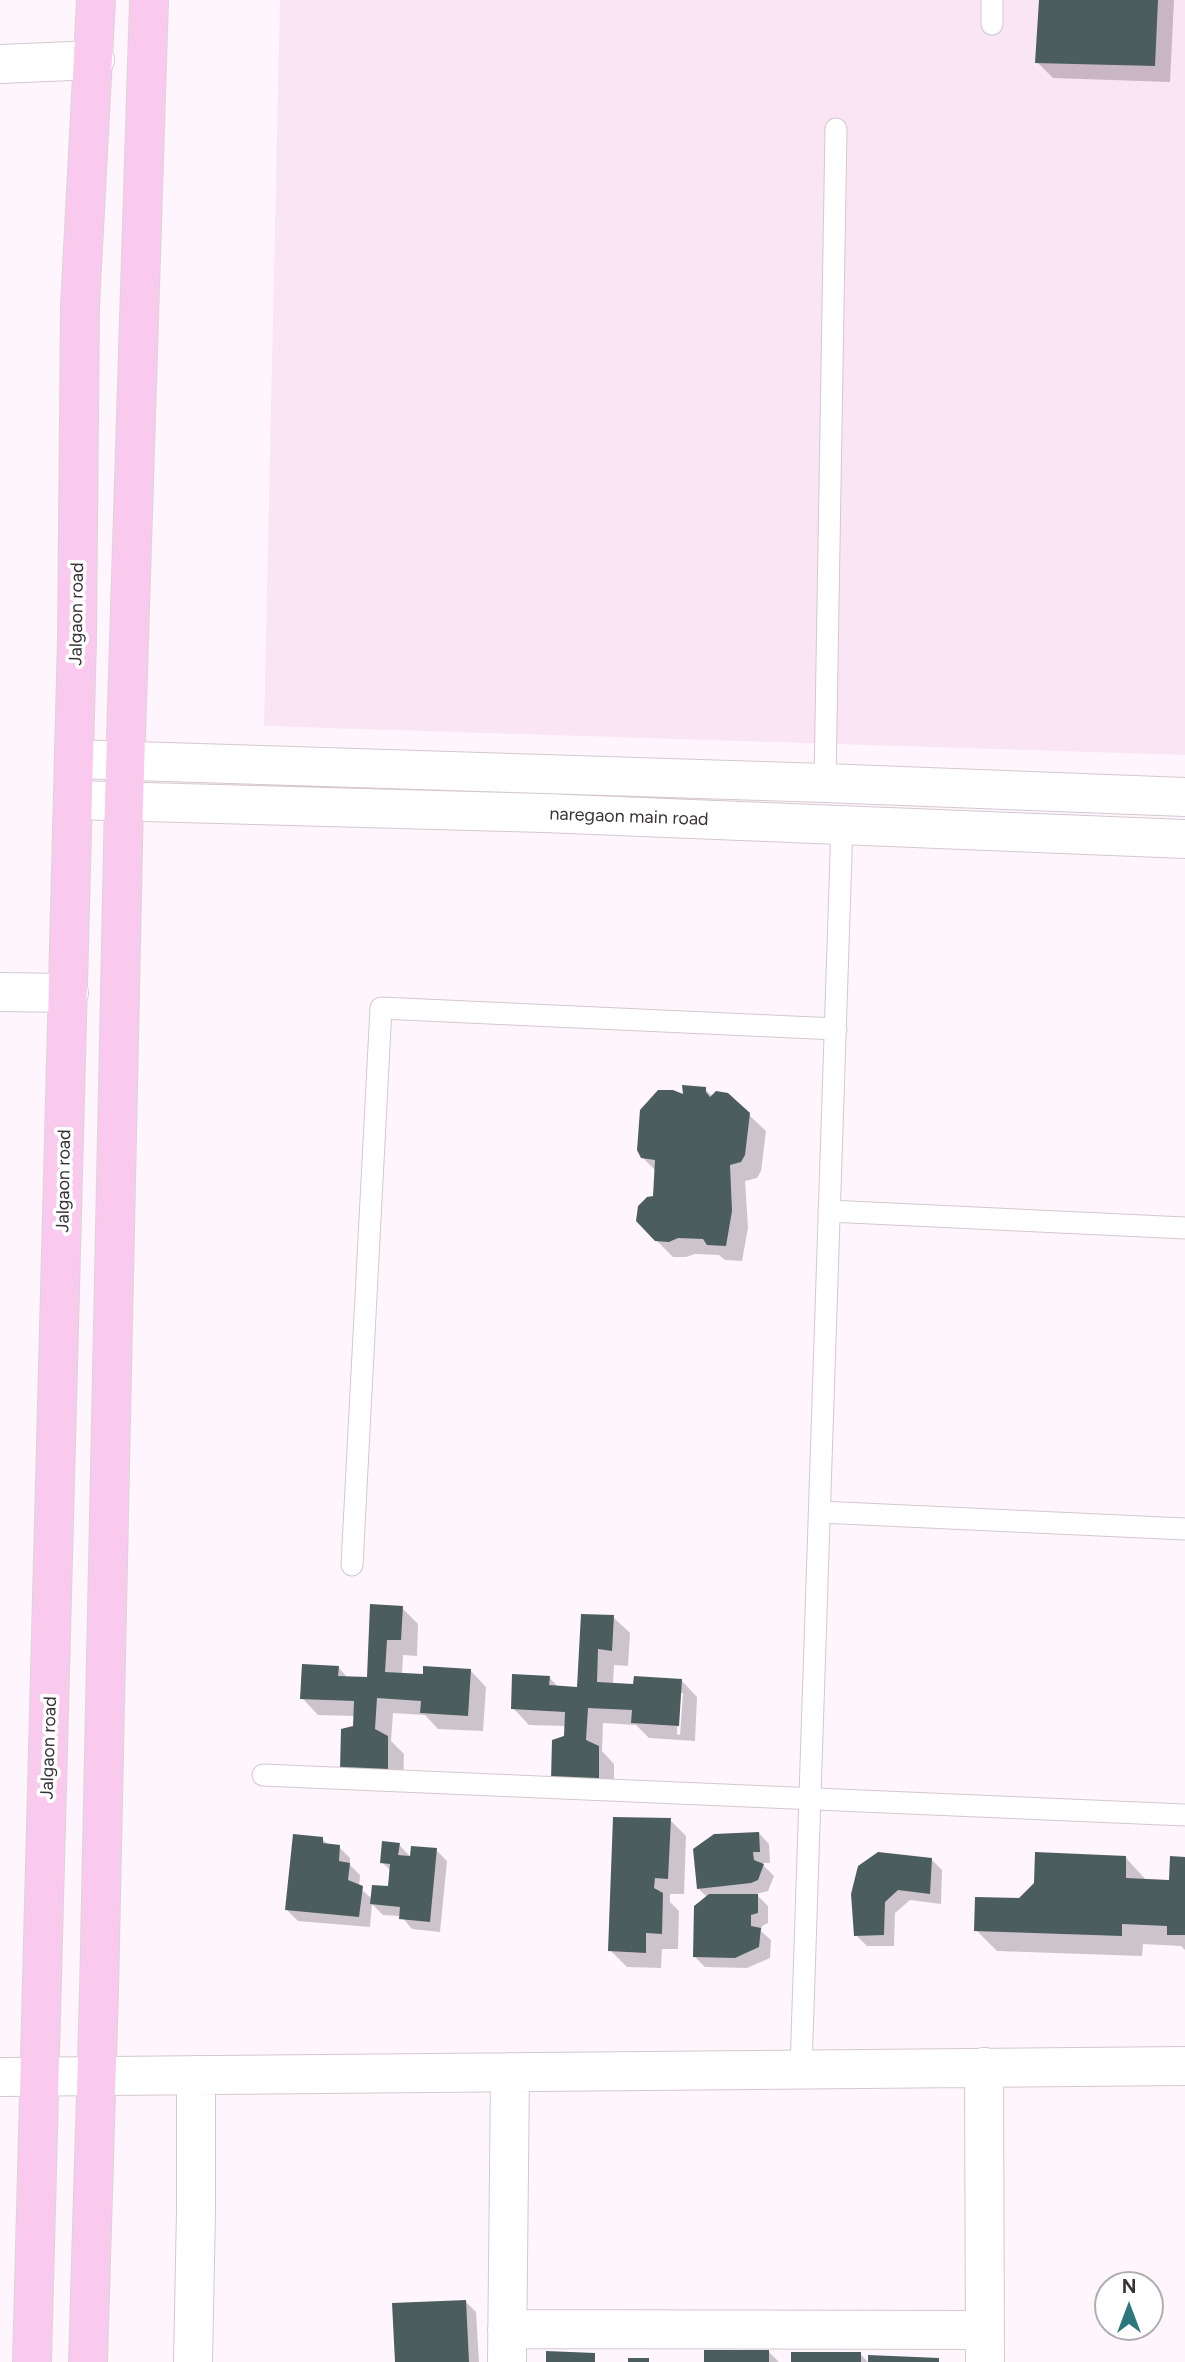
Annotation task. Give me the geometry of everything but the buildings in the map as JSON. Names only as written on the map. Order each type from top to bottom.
[{"type":"highway","name":"Jalgaon road","points":[[32,2362],[69,993],[80,306],[96,0]]},
{"type":"highway","points":[[88,2362],[97,2076],[124,801],[149,0]]},
{"type":"street","points":[[0,64],[94,60]]},
{"type":"street","points":[[74,759],[1185,797]]},
{"type":"street","name":"naregaon main road","points":[[73,800],[544,813],[1185,839]]},
{"type":"street","points":[[0,992],[69,993]]},
{"type":"street","points":[[0,2077],[1185,2066]]},
{"type":"street","points":[[510,2071],[507,2345],[985,2346],[984,2067]]},
{"type":"street","points":[[193,2362],[196,2074]]},
{"type":"lane","points":[[992,0],[992,24]]},
{"type":"lane","points":[[825,783],[836,130]]},
{"type":"lane","points":[[801,2068],[842,825]]},
{"type":"lane","points":[[352,1565],[382,1008],[835,1028]]},
{"type":"lane","points":[[829,1211],[1185,1228]]},
{"type":"lane","points":[[820,1511],[1185,1529]]},
{"type":"lane","points":[[263,1775],[1185,1815]]},
{"type":"shaded area","points":[[280,0],[1185,0],[1185,755],[264,726]]}]
